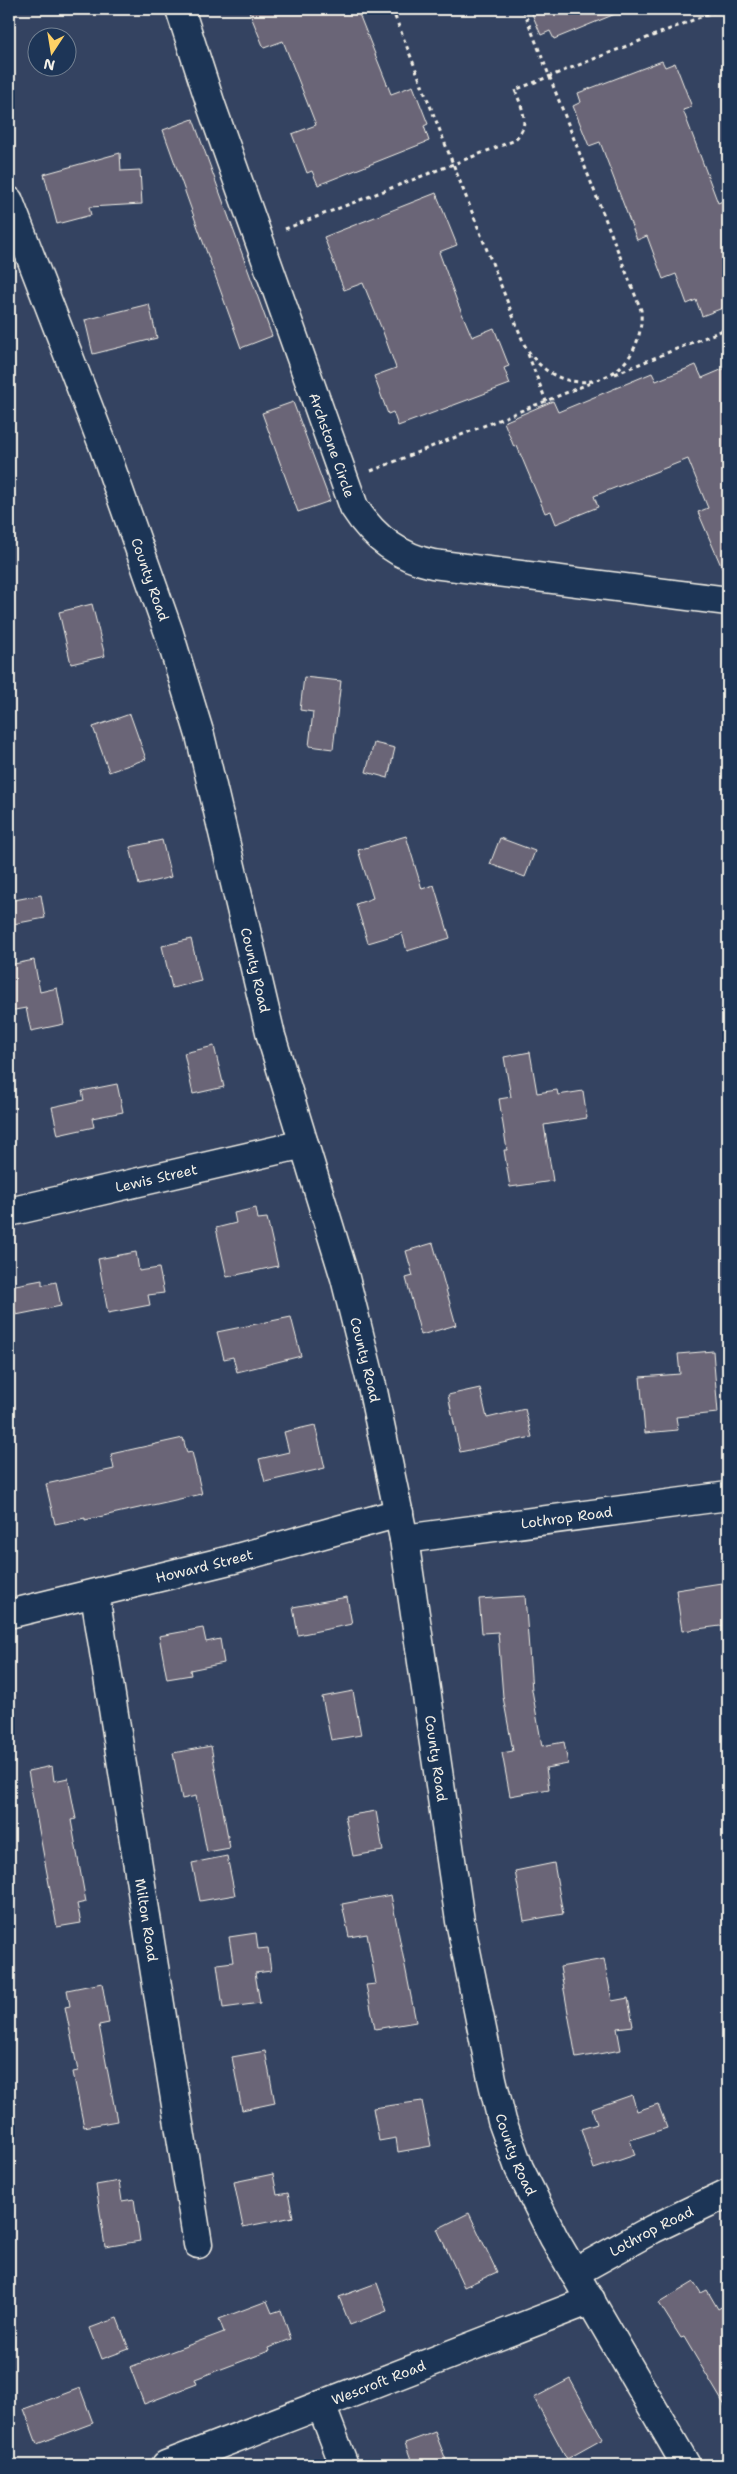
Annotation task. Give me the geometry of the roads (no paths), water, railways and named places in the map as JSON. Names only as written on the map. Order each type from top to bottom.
[{"type":"street","name":"Archstone Circle","points":[[180,9],[191,47],[354,508],[370,530],[391,547],[424,562],[728,601]]},
{"type":"street","name":"County Road","points":[[9,201],[18,245],[103,445],[183,680],[200,735],[272,1036],[350,1295],[402,1526],[430,1706],[450,1860],[471,1983],[502,2120],[519,2168],[536,2205],[686,2465]]},
{"type":"street","name":"Lewis Street","points":[[9,1212],[304,1144]]},
{"type":"street","name":"Lothrop Road","points":[[402,1526],[728,1496]]},
{"type":"street","name":"Howard Street","points":[[9,1614],[95,1595],[283,1546],[402,1526]]},
{"type":"street","name":"Milton Road","points":[[95,1595],[198,2244]]},
{"type":"street","name":"Lothrop Road","points":[[574,2273],[653,2229],[728,2194]]},
{"type":"street","name":"Wescroft Road","points":[[166,2465],[591,2300]]},
{"type":"street","points":[[321,2405],[344,2465]]}]
